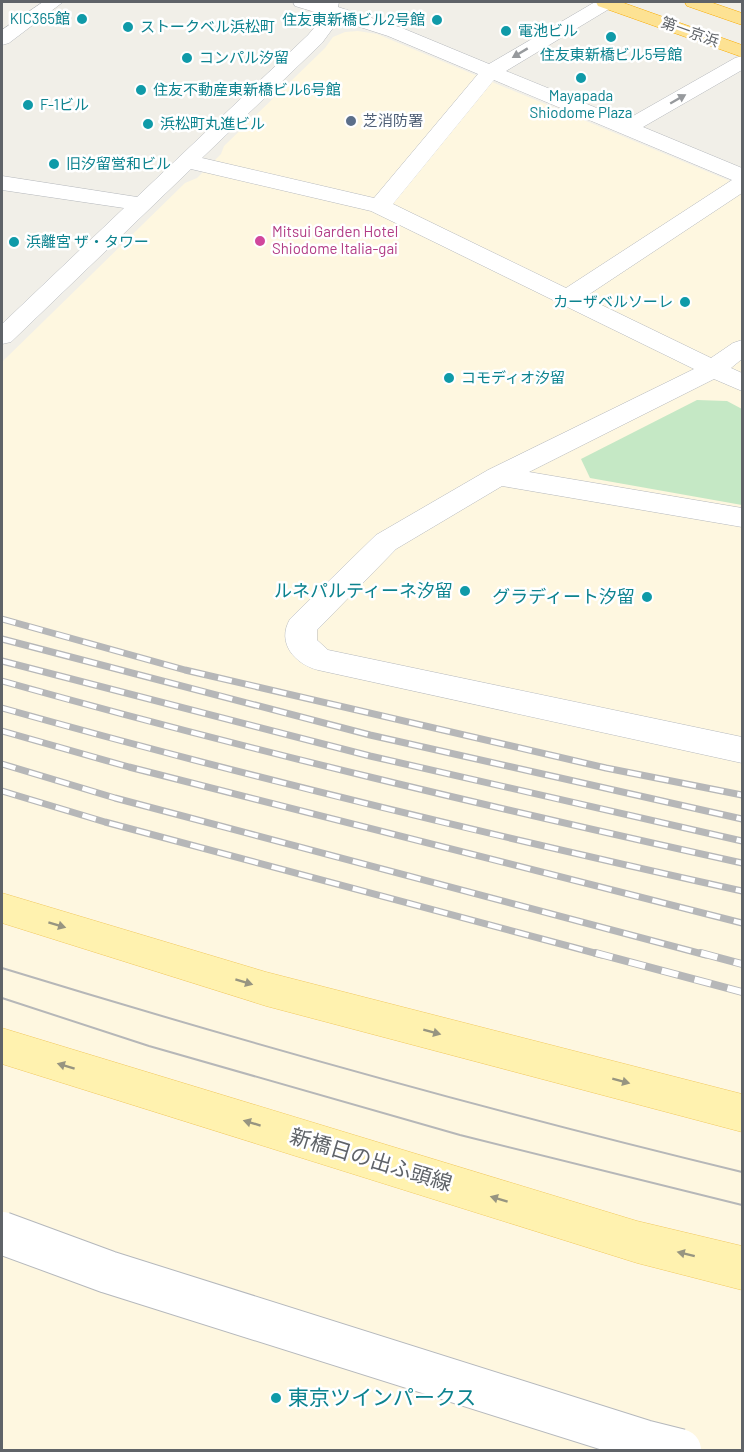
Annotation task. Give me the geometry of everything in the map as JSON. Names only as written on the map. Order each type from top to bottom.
[{"type":"highway","name":"第一京浜","points":[[606,2],[742,51]]},
{"type":"highway","name":"第一京浜","points":[[694,2],[742,19]]},
{"type":"main road","points":[[2,908],[266,989],[742,1113]]},
{"type":"main road","name":"新橋日の出ふ頭線","points":[[2,1046],[637,1242],[742,1268]]},
{"type":"street","points":[[2,39],[54,2]]},
{"type":"street","points":[[302,2],[329,5],[742,176]]},
{"type":"street","points":[[379,206],[491,71],[606,2]]},
{"type":"street","points":[[2,336],[315,39],[323,28],[329,5]]},
{"type":"street","points":[[627,128],[742,62]]},
{"type":"street","points":[[186,161],[379,206],[742,383]]},
{"type":"street","points":[[2,183],[141,204]]},
{"type":"street","points":[[568,297],[742,183]]},
{"type":"street","points":[[742,348],[696,380],[498,476],[386,542],[301,627],[301,644],[318,659],[742,750]]},
{"type":"street","points":[[498,476],[742,518]]},
{"type":"street","points":[[2,1233],[108,1272],[644,1441],[680,1450]]},
{"type":"shaded area","points":[[358,31],[377,34],[742,186],[742,1450],[2,1450],[2,362],[185,183],[197,178],[221,154],[224,146],[325,48],[333,37],[345,32]]},
{"type":"green space","points":[[697,400],[727,401],[742,409],[742,505],[590,478],[581,459]]},
{"type":"tram line","points":[[2,968],[370,1076],[742,1172]]},
{"type":"tram line","points":[[2,998],[149,1046],[460,1135],[742,1205]]},
{"type":"railway","points":[[2,619],[185,670],[606,768],[742,795]]},
{"type":"railway","points":[[2,639],[370,735],[742,819]]},
{"type":"railway","points":[[2,661],[370,756],[742,841]]},
{"type":"railway","points":[[2,681],[186,731],[371,777],[742,863]]},
{"type":"railway","points":[[2,708],[371,805],[742,891]]},
{"type":"railway","points":[[2,731],[129,767],[742,923]]},
{"type":"railway","points":[[2,764],[115,798],[706,955]]},
{"type":"railway","points":[[2,791],[105,822],[602,955]]},
{"type":"railway","points":[[596,953],[742,992]]},
{"type":"railway","points":[[701,953],[742,964]]},
{"type":"place","name":"KIC365館","points":[[82,19]]},
{"type":"place","name":"住友東新橋ビル2号館","points":[[437,20]]},
{"type":"place","name":"ストークベル浜松町","points":[[128,27]]},
{"type":"place","name":"電池ビル","points":[[506,31]]},
{"type":"place","name":"住友東新橋ビル5号館","points":[[611,37]]},
{"type":"place","name":"コンパル汐留","points":[[187,58]]},
{"type":"place","name":"Mayapada Shiodome Plaza","points":[[581,78]]},
{"type":"place","name":"住友不動産東新橋ビル6号館","points":[[141,90]]},
{"type":"place","name":"F-1ビル","points":[[28,105]]},
{"type":"place","name":"芝消防署","points":[[351,121]]},
{"type":"place","name":"浜松町丸進ビル","points":[[148,124]]},
{"type":"place","name":"旧汐留営和ビル","points":[[54,164]]},
{"type":"place","name":"Mitsui Garden Hotel Shiodome Italia-gai","points":[[260,241]]},
{"type":"place","name":"浜離宮 ザ・タワー","points":[[14,242]]},
{"type":"place","name":"カーザベルソーレ","points":[[685,302]]},
{"type":"place","name":"コモディオ汐留","points":[[449,378]]},
{"type":"place","name":"ルネパルティーネ汐留","points":[[465,591]]},
{"type":"place","name":"グラディート汐留","points":[[647,597]]},
{"type":"place","name":"東京ツインパークス","points":[[276,1398]]}]
